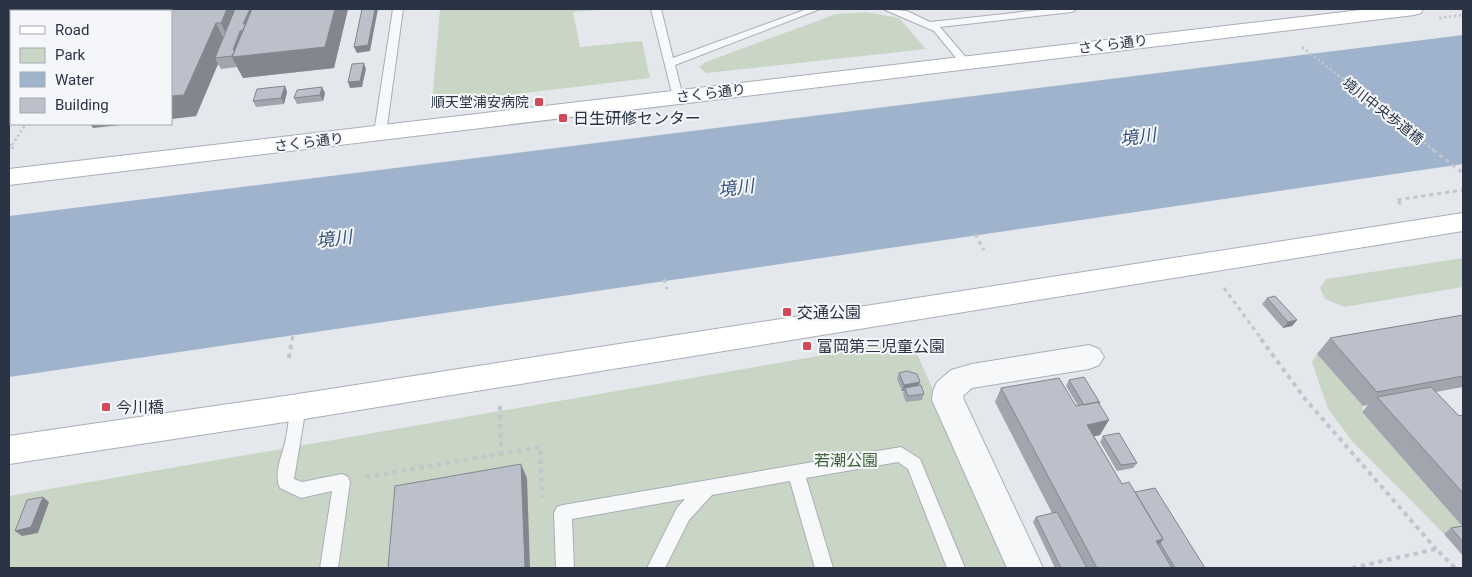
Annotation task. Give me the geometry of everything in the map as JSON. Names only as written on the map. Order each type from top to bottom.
[{"type":"street","points":[[1243,9],[1264,26]]},
{"type":"street","name":"さくら通り","points":[[9,177],[1414,9]]},
{"type":"street","points":[[9,450],[1463,222]]},
{"type":"street","points":[[1025,568],[948,400],[948,391],[962,379],[972,376],[1089,357]]},
{"type":"lane","points":[[380,133],[398,9]]},
{"type":"lane","points":[[656,9],[678,97]]},
{"type":"lane","points":[[670,64],[815,9]]},
{"type":"lane","points":[[888,9],[904,13],[937,29],[965,62]]},
{"type":"lane","points":[[930,25],[1072,9]]},
{"type":"lane","points":[[298,406],[294,438],[285,474],[286,483],[301,490],[342,482],[329,568]]},
{"type":"lane","points":[[566,568],[563,512],[901,454],[914,464],[956,568]]},
{"type":"lane","points":[[796,471],[824,568]]},
{"type":"lane","points":[[656,568],[684,514],[710,486]]},
{"type":"path","name":"境川中央歩道橋","points":[[1304,49],[1463,173]]},
{"type":"path","points":[[12,145],[25,125]]},
{"type":"path","points":[[1405,199],[1463,190]]},
{"type":"path","points":[[975,234],[984,250]]},
{"type":"path","points":[[664,279],[667,289]]},
{"type":"path","points":[[1221,284],[1306,400],[1436,549],[1455,568]]},
{"type":"path","points":[[289,358],[293,333]]},
{"type":"path","points":[[500,402],[501,454]]},
{"type":"path","points":[[342,482],[540,447],[542,497],[563,512]]},
{"type":"path","points":[[1352,568],[1436,549]]},
{"type":"green space","points":[[440,9],[613,9],[573,12],[580,47],[642,41],[650,78],[432,104]]},
{"type":"green space","points":[[866,12],[899,18],[926,49],[706,73],[699,67],[706,62],[836,14]]},
{"type":"green space","points":[[1463,258],[1463,287],[1344,307],[1325,299],[1320,288],[1326,279]]},
{"type":"green space","name":"若潮公園","points":[[911,340],[1012,568],[9,568],[9,496]]},
{"type":"green space","points":[[1317,354],[1363,406],[1362,412],[1463,527],[1444,534],[1353,442],[1328,409],[1312,362]]},
{"type":"water","name":"境川","points":[[1463,35],[1463,164],[9,377],[9,216]]},
{"type":"building","points":[[227,9],[221,23],[216,23],[184,95],[172,96],[172,10],[136,10]]},
{"type":"building","points":[[235,9],[250,9],[243,24],[246,24],[242,31],[240,31],[232,56],[215,58]]},
{"type":"building","points":[[252,9],[335,9],[325,47],[232,57]]},
{"type":"building","points":[[362,9],[375,9],[368,45],[354,47]]},
{"type":"building","points":[[364,63],[360,81],[348,82],[352,64]]},
{"type":"building","points":[[285,86],[281,98],[253,101],[257,89]]},
{"type":"building","points":[[322,87],[320,95],[294,98],[297,90]]},
{"type":"building","points":[[1275,296],[1297,320],[1288,322],[1267,298]]},
{"type":"building","points":[[1463,315],[1463,376],[1377,392],[1330,338]]},
{"type":"building","points":[[907,371],[917,374],[920,382],[904,385],[899,373]]},
{"type":"building","points":[[1084,377],[1100,403],[1084,405],[1069,380]]},
{"type":"building","points":[[1059,378],[1076,406],[1098,402],[1109,420],[1087,425],[1122,484],[1129,482],[1163,539],[1156,541],[1172,568],[1097,568],[1001,388]]},
{"type":"building","points":[[921,385],[924,394],[908,396],[905,388]]},
{"type":"building","points":[[1431,387],[1459,416],[1463,415],[1463,493],[1377,397]]},
{"type":"building","points":[[1119,433],[1137,463],[1121,465],[1103,436]]},
{"type":"building","points":[[521,464],[525,568],[388,568],[395,486]]},
{"type":"building","points":[[1155,488],[1205,568],[1175,568],[1160,543],[1163,539],[1135,492]]},
{"type":"building","points":[[43,497],[31,527],[15,531],[27,500]]},
{"type":"building","points":[[1057,512],[1087,568],[1061,568],[1036,517]]},
{"type":"building","points":[[1463,526],[1463,542],[1451,528]]},
{"type":"place","name":"順天堂浦安病院","points":[[539,102]]},
{"type":"place","name":"日生研修センター","points":[[563,118]]},
{"type":"place","name":"交通公園","points":[[787,312]]},
{"type":"place","name":"富岡第三児童公園","points":[[807,346]]},
{"type":"place","name":"今川橋","points":[[106,407]]}]
